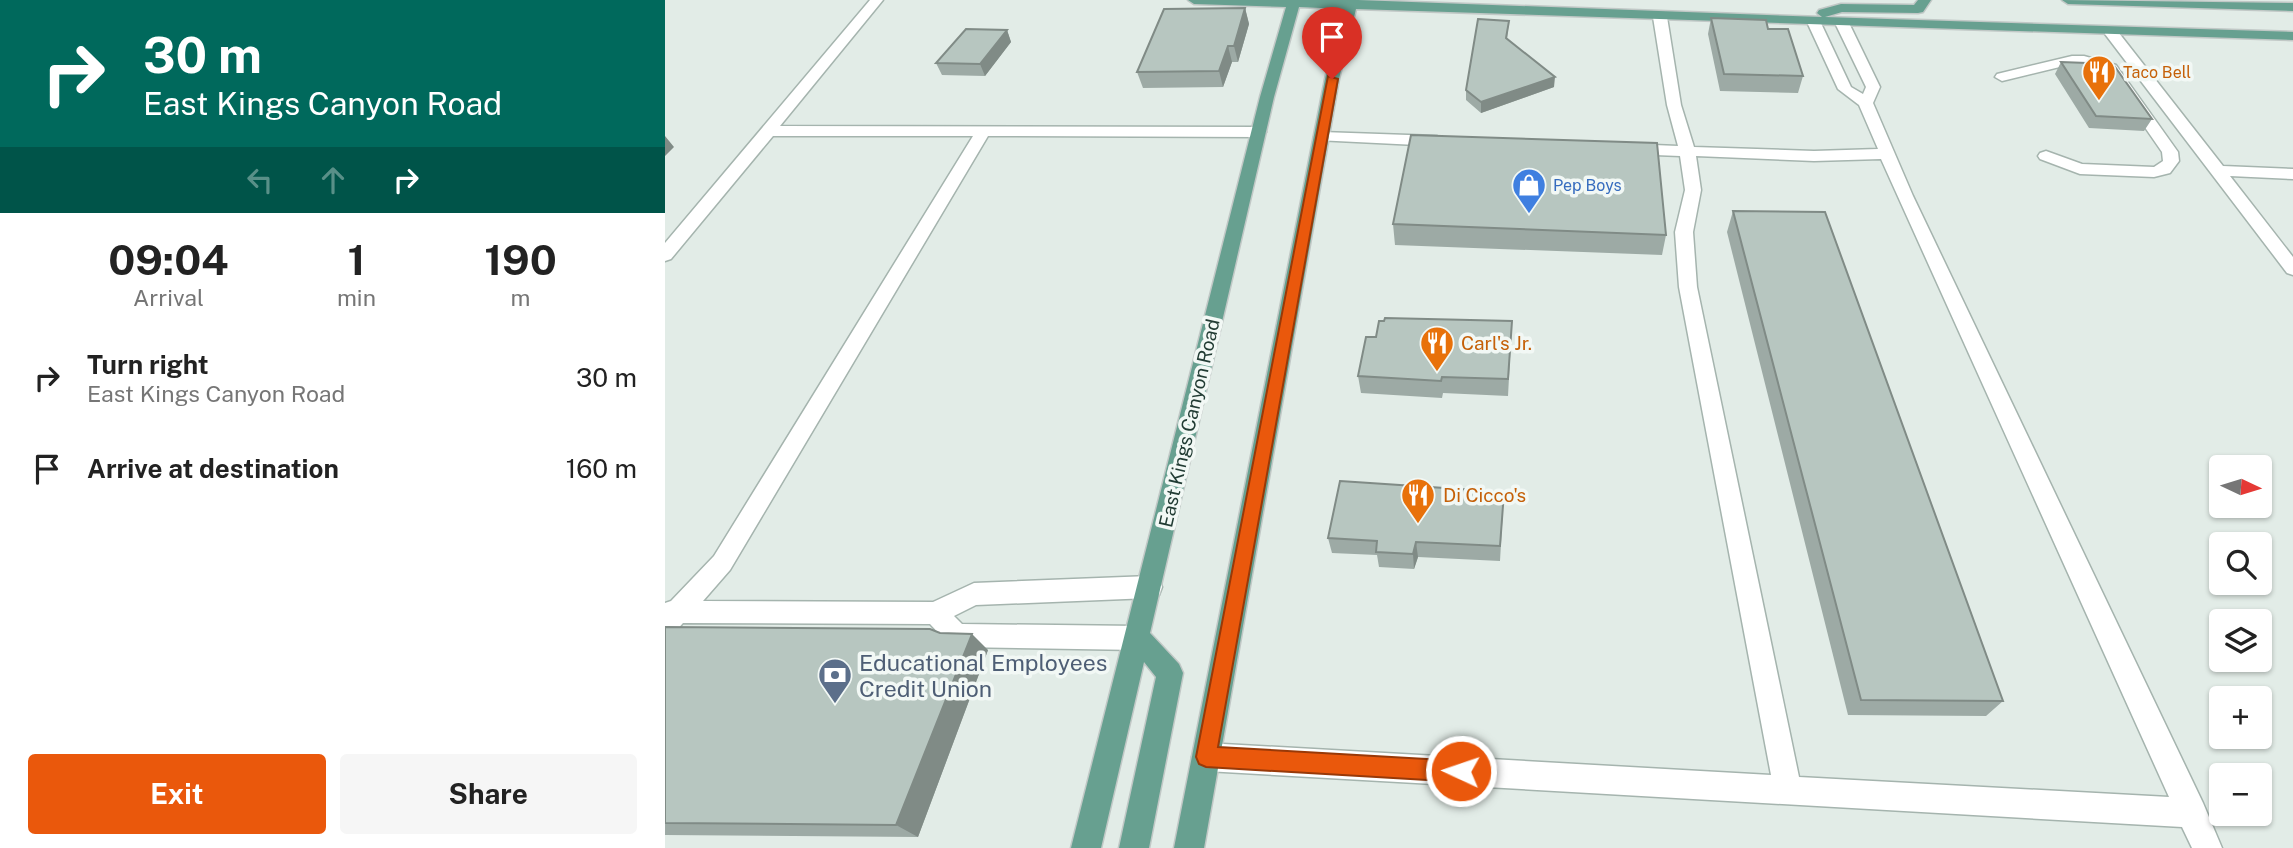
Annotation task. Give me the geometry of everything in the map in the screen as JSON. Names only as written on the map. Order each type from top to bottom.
[{"type":"main road","points":[[1194,0],[1350,3],[1660,18],[2293,36]]},
{"type":"main road","points":[[1814,22],[1827,11],[1841,8],[1918,9],[1925,0]]},
{"type":"main road","points":[[2068,0],[2293,7]]},
{"type":"main road","points":[[1998,29],[2039,18],[2136,15],[2153,1]]},
{"type":"main road","name":"East Kings Canyon Road","points":[[1086,848],[1258,132],[1294,2]]},
{"type":"main road","points":[[1189,848],[1322,137],[1350,3]]},
{"type":"main road","points":[[1134,848],[1170,673],[1138,638]]},
{"type":"lane","points":[[665,255],[877,0]]},
{"type":"lane","points":[[1660,18],[1674,105],[1687,151],[1693,190],[1684,232],[1688,287],[1788,790]]},
{"type":"lane","points":[[1814,22],[1845,89],[1866,103],[1887,154],[2207,848]]},
{"type":"lane","points":[[1842,23],[1873,87],[1866,103]]},
{"type":"lane","points":[[2110,31],[2293,269]]},
{"type":"lane","points":[[2002,77],[2072,60],[2084,60],[2111,68],[2170,152],[2171,161],[2164,170],[2154,172],[2080,169],[2046,156]]},
{"type":"lane","points":[[767,131],[1258,132]]},
{"type":"lane","points":[[669,616],[722,563],[983,132]]},
{"type":"lane","points":[[1322,137],[1452,142]]},
{"type":"lane","points":[[1612,148],[1814,156],[1887,154]]},
{"type":"lane","points":[[2218,171],[2293,174]]},
{"type":"lane","points":[[669,616],[935,613],[974,594],[1150,587]]},
{"type":"lane","points":[[935,613],[957,635],[1138,638]]},
{"type":"lane","points":[[1206,757],[2193,813]]},
{"type":"building","points":[[1245,8],[1234,46],[1228,46],[1219,71],[1137,72],[1164,9]]},
{"type":"building","points":[[1711,18],[1766,20],[1768,29],[1788,29],[1803,76],[1724,74]]},
{"type":"building","points":[[1478,19],[1509,21],[1506,38],[1555,77],[1481,102],[1466,90]]},
{"type":"building","points":[[966,29],[1007,30],[980,64],[936,63]]},
{"type":"building","points":[[2061,62],[2113,64],[2152,119],[2096,116]]},
{"type":"building","name":"Pep Boys","points":[[1411,135],[1657,143],[1666,235],[1393,224]]},
{"type":"building","points":[[1733,211],[1825,212],[2003,701],[1861,700]]},
{"type":"building","name":"Carl's Jr.","points":[[1385,318],[1512,321],[1508,379],[1442,377],[1441,381],[1358,376],[1366,337],[1376,337],[1379,321],[1384,321]]},
{"type":"building","name":"Di Cicco's","points":[[1340,481],[1504,492],[1500,546],[1416,542],[1413,554],[1376,552],[1377,541],[1328,538]]},
{"type":"building","points":[[665,627],[930,629],[940,633],[972,634],[896,825],[665,823]]},
{"type":"place","name":"Taco Bell","points":[[2099,102]]},
{"type":"place","name":"Pep Boys","points":[[1529,215]]},
{"type":"place","name":"Carl's Jr.","points":[[1437,373]]},
{"type":"place","name":"Di Cicco's","points":[[1418,525]]},
{"type":"place","name":"Educational Employees Credit Union","points":[[835,705]]},
{"type":"route","points":[[1332,79],[1206,757],[1461,771]]}]
